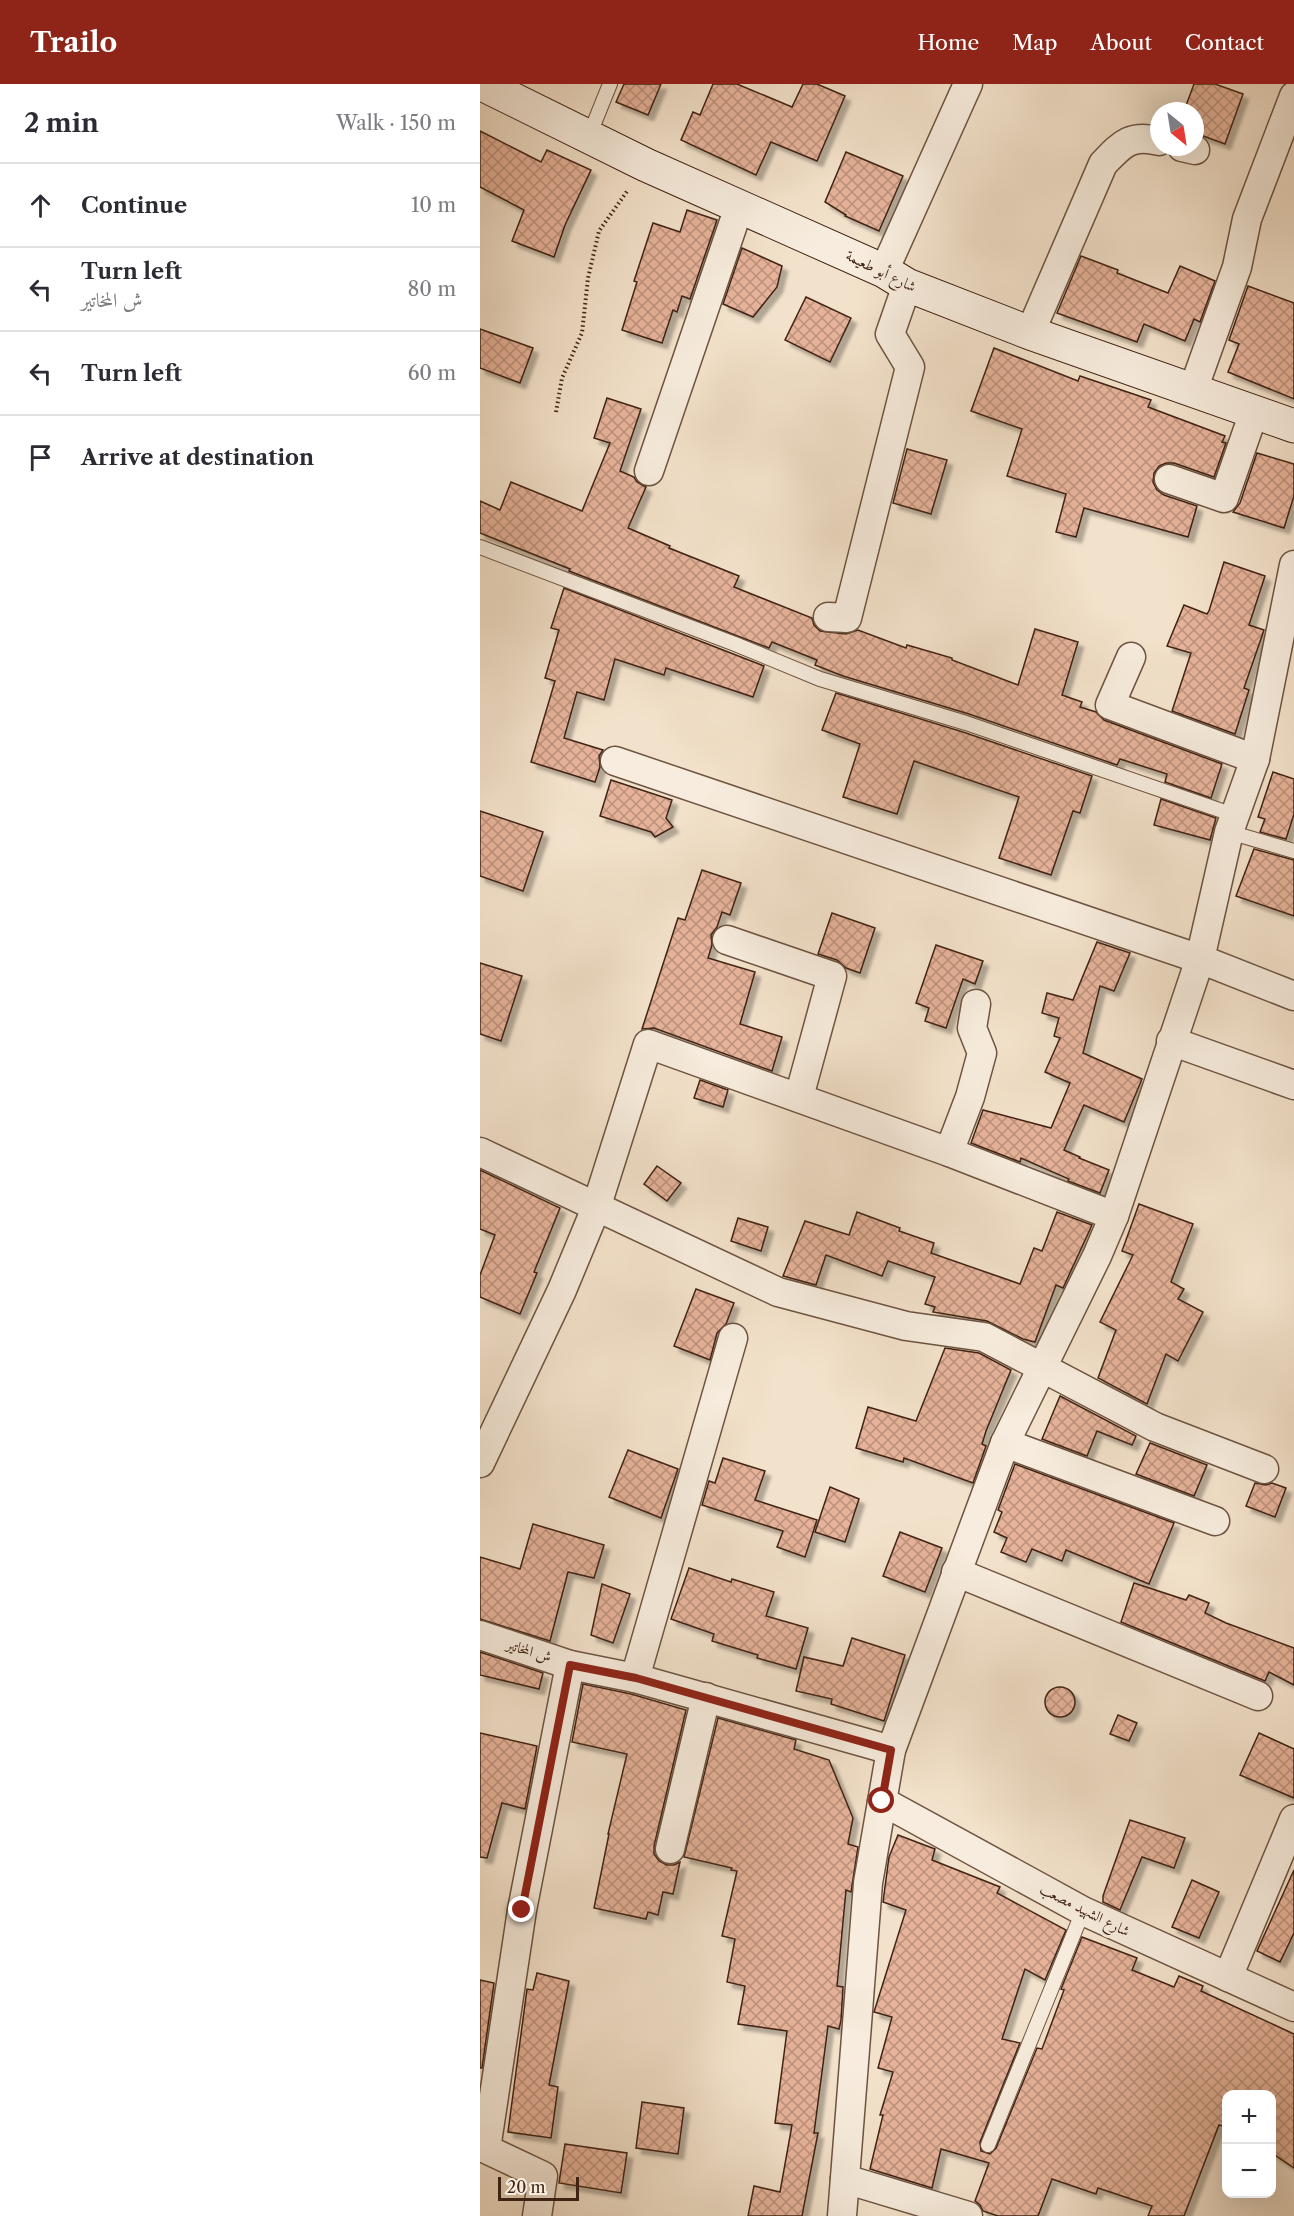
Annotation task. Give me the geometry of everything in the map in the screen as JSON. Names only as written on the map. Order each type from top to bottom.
[{"type":"street","name":"شارع أبو طعيمة","points":[[482,84],[646,165],[895,278],[1030,333],[1294,426]]},
{"type":"street","points":[[828,617],[847,618],[910,368],[890,334],[895,278],[968,84]]},
{"type":"street","points":[[1193,390],[1236,267],[1247,219],[1294,96]]},
{"type":"street","points":[[1030,333],[1104,164],[1122,144],[1142,137],[1150,139]]},
{"type":"street","points":[[649,471],[739,207]]},
{"type":"street","points":[[1169,479],[1224,498],[1254,412]]},
{"type":"street","points":[[842,2216],[867,1883],[891,1750],[1005,1443],[1098,1256],[1114,1216],[1200,958],[1232,823],[1284,666],[1294,564]]},
{"type":"street","points":[[1131,657],[1110,705],[1255,759]]},
{"type":"street","points":[[615,761],[1200,958],[1294,996]]},
{"type":"street","points":[[727,940],[832,976],[799,1097]]},
{"type":"street","points":[[949,1152],[970,1097],[982,1053],[972,1028],[976,1004]]},
{"type":"street","points":[[1171,1041],[1294,1085]]},
{"type":"street","points":[[480,1463],[562,1290],[596,1208],[648,1044],[949,1152],[1114,1216]]},
{"type":"street","points":[[480,1152],[778,1292],[906,1326],[984,1337],[1155,1427],[1264,1469]]},
{"type":"street","points":[[636,1678],[733,1338]]},
{"type":"street","points":[[1005,1443],[1215,1521]]},
{"type":"street","points":[[956,1572],[1258,1696]]},
{"type":"street","name":"ش المخاتير","points":[[480,1635],[570,1665],[636,1678],[891,1750]]},
{"type":"street","points":[[537,2216],[543,2176],[483,2149],[488,2074],[570,1665]]},
{"type":"street","points":[[670,1849],[706,1697]]},
{"type":"street","name":"شارع الشهيد مصعب","points":[[882,1801],[1083,1911],[1294,2007]]},
{"type":"street","points":[[1228,1977],[1294,1819]]},
{"type":"street","points":[[844,2179],[968,2216]]},
{"type":"lane","points":[[589,136],[609,84]]},
{"type":"lane","points":[[480,548],[735,644],[820,679],[966,723],[1232,823],[1294,851]]},
{"type":"lane","points":[[988,2145],[1083,1911]]},
{"type":"path","points":[[556,412],[562,378],[582,333],[588,278],[599,231],[646,165]]},
{"type":"building","points":[[624,84],[661,84],[648,115],[616,102]]},
{"type":"building","points":[[713,84],[737,84],[792,107],[803,84],[817,84],[845,96],[817,161],[771,142],[756,175],[681,140],[693,112],[700,115]]},
{"type":"building","points":[[1194,84],[1215,84],[1243,94],[1225,144],[1204,136],[1204,102],[1187,102]]},
{"type":"building","points":[[480,131],[541,162],[547,150],[591,170],[565,225],[554,257],[512,241],[524,210],[480,187]]},
{"type":"building","points":[[846,152],[903,176],[879,231],[845,216],[825,202]]},
{"type":"building","points":[[687,210],[717,220],[690,299],[682,296],[677,312],[673,310],[662,343],[622,330],[637,282],[634,281],[653,223],[680,232]]},
{"type":"building","points":[[742,248],[782,266],[777,287],[753,317],[723,304]]},
{"type":"building","points":[[1081,256],[1168,293],[1180,266],[1215,281],[1200,322],[1194,319],[1185,341],[1144,324],[1137,342],[1057,313]]},
{"type":"building","points":[[1248,286],[1294,303],[1294,399],[1228,372],[1239,344],[1229,340]]},
{"type":"building","points":[[806,297],[851,318],[830,362],[785,340]]},
{"type":"building","points":[[480,329],[533,348],[520,383],[480,368]]},
{"type":"building","points":[[994,348],[1078,381],[1080,376],[1151,400],[1148,407],[1225,436],[1222,442],[1226,443],[1214,477],[1174,463],[1159,466],[1154,473],[1153,482],[1157,490],[1164,495],[1197,506],[1188,537],[1084,508],[1076,537],[1056,532],[1066,494],[1007,476],[1022,429],[971,411]]},
{"type":"building","points":[[607,398],[641,409],[620,471],[634,477],[637,482],[646,487],[628,528],[670,546],[669,548],[739,576],[734,587],[812,618],[814,625],[820,631],[846,634],[858,630],[906,648],[907,645],[952,658],[952,660],[1018,685],[1035,629],[1078,642],[1062,695],[1082,702],[1080,707],[1096,712],[1104,720],[1222,764],[1211,798],[1165,782],[1167,774],[1120,759],[1117,765],[969,714],[843,676],[815,665],[817,660],[772,642],[769,648],[569,571],[570,569],[480,533],[480,501],[500,510],[511,482],[582,511],[610,443],[594,438]]},
{"type":"building","points":[[907,449],[947,460],[931,514],[893,503]]},
{"type":"building","points":[[1257,453],[1294,464],[1294,496],[1284,528],[1233,512],[1240,503]]},
{"type":"building","points":[[1224,562],[1265,576],[1249,625],[1264,630],[1244,688],[1249,690],[1235,734],[1172,711],[1191,653],[1167,646],[1184,605],[1207,614]]},
{"type":"building","points":[[564,588],[764,666],[753,697],[666,668],[664,675],[615,659],[604,700],[577,692],[564,738],[603,750],[599,756],[600,767],[595,782],[531,762],[555,681],[545,678],[559,630],[551,628]]},
{"type":"building","points":[[836,693],[963,732],[1092,776],[1080,813],[1073,811],[1051,875],[999,858],[1019,797],[914,761],[897,814],[843,797],[860,744],[822,730]]},
{"type":"building","points":[[1273,772],[1294,779],[1294,814],[1286,839],[1260,832],[1265,819],[1258,817]]},
{"type":"building","points":[[611,780],[672,800],[666,818],[673,827],[655,837],[651,832],[600,816]]},
{"type":"building","points":[[1161,799],[1216,818],[1210,840],[1154,825]]},
{"type":"building","points":[[480,811],[543,832],[523,891],[480,876]]},
{"type":"building","points":[[1254,849],[1294,860],[1294,916],[1236,896]]},
{"type":"building","points":[[702,870],[741,883],[730,915],[722,912],[717,927],[711,935],[712,945],[708,958],[755,972],[740,1024],[782,1037],[772,1071],[654,1028],[642,1029],[678,918],[685,920]]},
{"type":"building","points":[[832,913],[875,928],[860,973],[846,968],[837,960],[818,954]]},
{"type":"building","points":[[1097,942],[1130,953],[1114,991],[1100,986],[1083,1053],[1142,1079],[1124,1122],[1084,1105],[1064,1150],[1109,1170],[1100,1193],[1068,1181],[1069,1179],[1021,1158],[1020,1162],[971,1143],[983,1110],[1051,1128],[1070,1083],[1045,1072],[1060,1038],[1054,1036],[1059,1018],[1042,1013],[1047,993],[1073,1000]]},
{"type":"building","points":[[936,945],[983,961],[975,984],[963,979],[946,1028],[925,1021],[929,1008],[916,1003]]},
{"type":"building","points":[[480,963],[522,976],[501,1041],[480,1034]]},
{"type":"building","points":[[700,1080],[728,1090],[723,1107],[694,1098]]},
{"type":"building","points":[[657,1166],[681,1183],[667,1201],[644,1184]]},
{"type":"building","points":[[480,1170],[560,1208],[520,1314],[480,1297],[480,1275],[495,1235],[480,1229]]},
{"type":"building","points":[[1139,1204],[1193,1224],[1171,1282],[1184,1289],[1178,1299],[1203,1312],[1178,1361],[1166,1354],[1147,1404],[1098,1378],[1116,1330],[1100,1322],[1133,1255],[1122,1251]]},
{"type":"building","points":[[857,1212],[900,1228],[899,1231],[934,1243],[931,1253],[1020,1284],[1034,1248],[1042,1251],[1057,1212],[1092,1225],[1063,1288],[1056,1285],[1035,1342],[1023,1339],[987,1321],[933,1312],[935,1307],[925,1304],[935,1277],[888,1261],[882,1276],[826,1255],[816,1285],[783,1276],[805,1221],[849,1235]]},
{"type":"building","points":[[738,1218],[768,1227],[761,1251],[731,1241]]},
{"type":"building","points":[[696,1289],[734,1303],[726,1324],[717,1333],[710,1360],[674,1346]]},
{"type":"building","points":[[945,1348],[979,1353],[1011,1370],[986,1431],[982,1444],[986,1446],[973,1483],[904,1458],[903,1462],[856,1448],[868,1407],[916,1421]]},
{"type":"building","points":[[1060,1396],[1136,1436],[1132,1445],[1097,1431],[1087,1456],[1042,1439]]},
{"type":"building","points":[[1150,1443],[1207,1465],[1194,1496],[1136,1474]]},
{"type":"building","points":[[628,1450],[678,1469],[661,1518],[609,1497]]},
{"type":"building","points":[[723,1458],[765,1471],[755,1500],[817,1520],[805,1557],[777,1547],[783,1531],[702,1505],[709,1481],[715,1483]]},
{"type":"building","points":[[1015,1464],[1174,1523],[1149,1584],[1066,1550],[1062,1561],[1032,1549],[1026,1562],[1001,1552],[1007,1538],[994,1532],[1002,1512],[998,1510]]},
{"type":"building","points":[[1255,1483],[1266,1485],[1272,1483],[1286,1488],[1275,1517],[1246,1506]]},
{"type":"building","points":[[830,1487],[859,1499],[845,1542],[815,1532]]},
{"type":"building","points":[[533,1524],[604,1545],[594,1578],[568,1572],[550,1641],[480,1619],[480,1557],[520,1569]]},
{"type":"building","points":[[900,1532],[942,1548],[925,1592],[883,1576]]},
{"type":"building","points":[[689,1568],[731,1582],[732,1579],[774,1592],[766,1616],[808,1628],[796,1669],[757,1658],[758,1655],[712,1641],[714,1634],[671,1619]]},
{"type":"building","points":[[1134,1583],[1186,1600],[1189,1595],[1209,1603],[1205,1613],[1294,1648],[1294,1685],[1269,1672],[1265,1681],[1121,1622]]},
{"type":"building","points":[[602,1584],[630,1594],[613,1643],[591,1635]]},
{"type":"building","points":[[852,1638],[905,1655],[884,1721],[831,1704],[832,1699],[796,1691],[804,1657],[843,1666]]},
{"type":"building","points":[[480,1652],[543,1673],[539,1689],[480,1675]]},
{"type":"building","points":[[583,1684],[631,1694],[686,1710],[654,1846],[654,1854],[659,1861],[667,1865],[680,1862],[673,1894],[663,1892],[658,1915],[648,1912],[646,1919],[594,1908],[608,1834],[627,1754],[572,1742]]},
{"type":"building","points":[[1060,1687],[1066,1688],[1074,1696],[1074,1708],[1066,1716],[1060,1717],[1054,1716],[1046,1708],[1045,1702],[1046,1696],[1054,1688]]},
{"type":"building","points":[[1118,1715],[1137,1723],[1129,1741],[1110,1734]]},
{"type":"building","points":[[718,1718],[796,1740],[794,1749],[829,1760],[853,1818],[848,1844],[858,1847],[851,1892],[846,1890],[837,1986],[843,1987],[841,2020],[839,2029],[828,2026],[814,2133],[818,2133],[802,2216],[748,2216],[754,2186],[780,2192],[792,2125],[775,2123],[787,2031],[738,2024],[745,1986],[727,1982],[735,1939],[722,1936],[737,1871],[684,1857]]},
{"type":"building","points":[[480,1733],[537,1746],[525,1809],[502,1803],[487,1858],[480,1857]]},
{"type":"building","points":[[1259,1733],[1294,1749],[1294,1798],[1240,1775]]},
{"type":"building","points":[[1130,1820],[1185,1838],[1174,1868],[1142,1857],[1120,1910],[1103,1902],[1103,1896]]},
{"type":"building","points":[[898,1835],[935,1849],[932,1860],[1000,1887],[997,1893],[1066,1930],[1045,1980],[1025,1969],[1002,2039],[1020,2043],[980,2142],[981,2151],[990,2154],[996,2148],[1037,2048],[1042,2049],[1064,1990],[1061,1989],[1082,1937],[1137,1958],[1132,1970],[1174,1987],[1179,1976],[1203,1986],[1201,1991],[1294,2034],[1294,2168],[1276,2156],[1276,2090],[1222,2090],[1222,2126],[1219,2125],[1184,2216],[1148,2216],[1152,2206],[1098,2188],[1096,2194],[1052,2179],[1038,2216],[998,2216],[983,2211],[975,2201],[989,2163],[941,2149],[932,2188],[870,2169],[883,2115],[880,2115],[893,2072],[878,2068],[892,2017],[874,2012],[906,1910],[883,1902],[889,1857]]},
{"type":"building","points":[[1294,1870],[1294,1933],[1280,1962],[1257,1951]]},
{"type":"building","points":[[1192,1880],[1219,1892],[1199,1938],[1172,1927]]},
{"type":"building","points":[[537,1973],[569,1981],[549,2085],[558,2087],[551,2138],[508,2132],[527,1989],[533,1990]]},
{"type":"building","points":[[480,1980],[494,1983],[482,2068],[480,2068]]},
{"type":"building","points":[[642,2102],[684,2108],[678,2154],[636,2148]]},
{"type":"building","points":[[565,2144],[627,2153],[621,2193],[559,2183]]},
{"type":"route","points":[[522,1910],[570,1665],[636,1678],[891,1750],[882,1801]]}]
